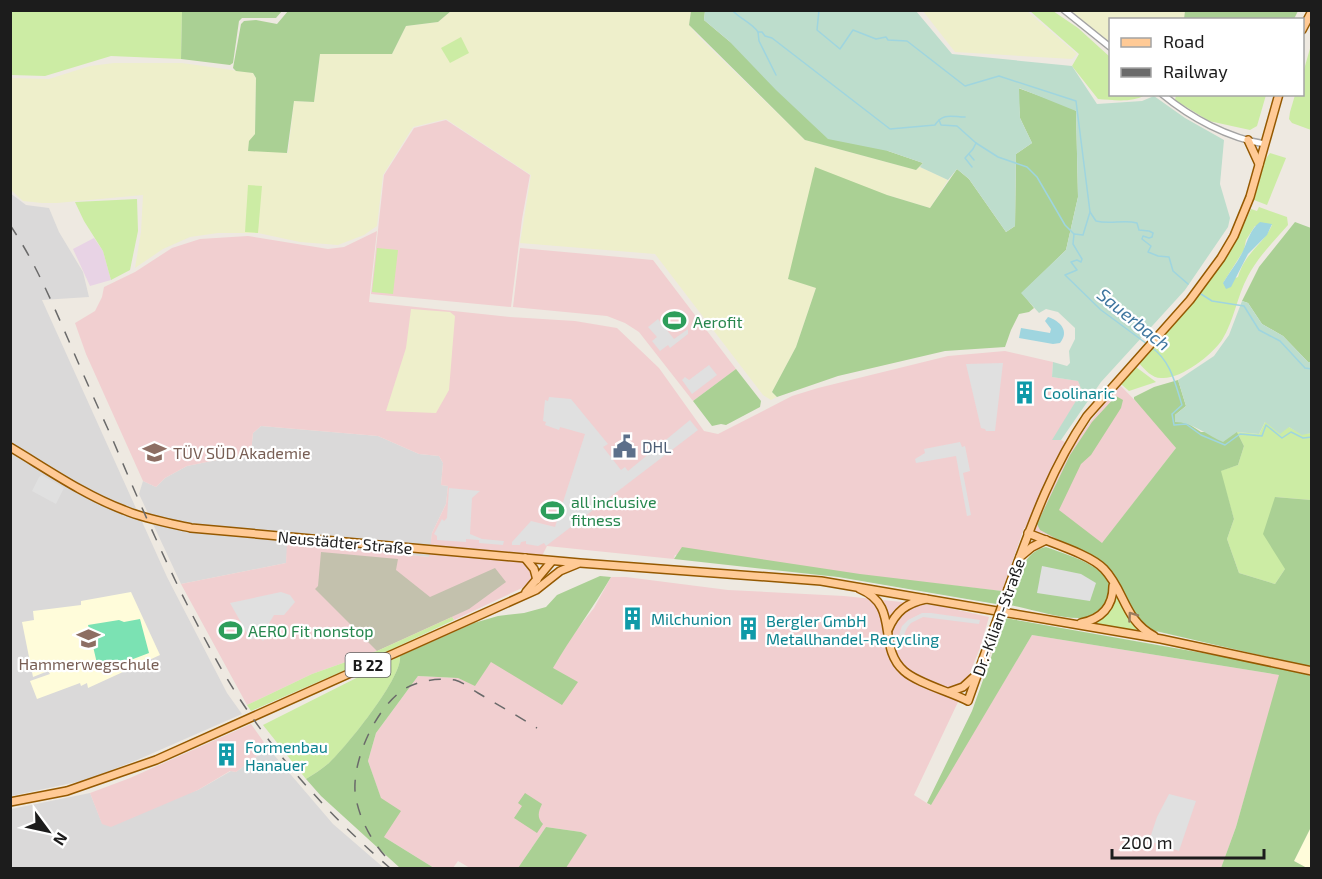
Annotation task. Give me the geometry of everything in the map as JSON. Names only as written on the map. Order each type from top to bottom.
[{"type":"main road","points":[[1304,26],[1311,11]]},
{"type":"main road","name":"Dr.-Kilian-Straße","points":[[949,692],[968,700],[1028,533],[1048,483],[1071,440],[1087,416],[1190,300],[1221,258],[1245,212],[1278,96]]},
{"type":"main road","points":[[1248,140],[1259,164]]},
{"type":"main road","name":"Neustädter Straße","points":[[10,447],[97,498],[139,516],[191,528],[552,561],[847,584],[1161,639],[1311,671]]},
{"type":"main road","points":[[1028,533],[1097,563],[1113,583],[1137,625],[1161,639]]},
{"type":"main road","points":[[1019,559],[1032,547],[1046,540]]},
{"type":"main road","points":[[525,558],[534,569],[537,580]]},
{"type":"main road","name":"B 22","points":[[525,594],[552,561]]},
{"type":"main road","name":"B 22","points":[[10,802],[67,791],[156,760],[536,590],[560,571],[580,563]]},
{"type":"main road","points":[[1077,624],[1096,618],[1104,612],[1110,604],[1113,583]]},
{"type":"main road","points":[[847,584],[868,593],[877,600],[886,617],[889,648],[904,671],[912,677],[949,692],[963,687],[979,672]]},
{"type":"main road","points":[[887,632],[893,620],[906,606],[930,598]]},
{"type":"street","points":[[1064,10],[1109,46]]},
{"type":"street","points":[[1165,96],[1202,122],[1248,140],[1265,144]]},
{"type":"shaded area","points":[[446,120],[530,175],[511,307],[371,294],[384,175],[414,128]]},
{"type":"shaded area","points":[[10,193],[26,205],[49,208],[59,232],[83,272],[89,297],[42,300],[167,577],[227,693],[242,714],[86,780],[11,796]]},
{"type":"shaded area","points":[[377,231],[369,302],[510,317],[575,321],[617,328],[659,368],[704,431],[718,434],[792,396],[818,388],[948,356],[1005,351],[1053,362],[1052,377],[1078,381],[1082,391],[1053,440],[1061,440],[1072,446],[1119,384],[1154,420],[1176,448],[1091,558],[1043,533],[1024,528],[1002,591],[675,555],[674,559],[547,546],[529,582],[522,588],[454,620],[453,618],[377,651],[312,674],[247,705],[181,584],[286,563],[287,543],[429,557],[432,533],[446,504],[448,486],[441,485],[443,463],[439,456],[419,454],[378,436],[261,426],[253,433],[251,453],[187,466],[165,478],[156,487],[143,481],[86,354],[75,323],[95,311],[104,287],[135,272],[172,248],[200,239],[248,236],[328,249],[344,247]]},
{"type":"shaded area","points":[[94,238],[103,251],[111,280],[90,286],[73,249]]},
{"type":"shaded area","points":[[520,248],[653,260],[736,369],[693,401],[639,332],[625,323],[607,316],[513,307]]},
{"type":"shaded area","points":[[658,319],[674,339],[688,329],[688,334],[670,348],[668,345],[660,351],[652,341],[657,337],[648,327]]},
{"type":"shaded area","points":[[1003,363],[995,431],[986,431],[981,428],[966,364]]},
{"type":"shaded area","points":[[709,365],[717,375],[692,394],[682,380],[685,377],[689,380]]},
{"type":"shaded area","points":[[549,397],[571,399],[608,444],[603,447],[621,470],[625,467],[628,471],[690,420],[698,430],[546,546],[544,543],[538,546],[526,544],[526,541],[521,542],[520,545],[512,545],[512,542],[531,521],[555,527],[585,434],[560,427],[559,430],[545,425],[546,422],[543,421],[545,400],[548,401]]},
{"type":"shaded area","points":[[261,426],[378,436],[419,454],[439,456],[443,463],[441,485],[448,486],[446,504],[432,533],[430,557],[288,543],[286,563],[181,584],[139,494],[143,481],[156,487],[165,478],[187,466],[251,453],[253,433]]},
{"type":"shaded area","points":[[960,442],[962,447],[965,446],[970,471],[963,473],[971,515],[967,516],[956,456],[916,463],[915,459],[925,453],[924,449]]},
{"type":"shaded area","points":[[42,475],[64,488],[56,504],[32,491]]},
{"type":"shaded area","points":[[449,488],[480,491],[472,498],[470,534],[482,539],[504,541],[503,545],[479,543],[479,540],[466,539],[466,542],[437,540],[434,534],[442,519],[444,521],[447,518]]},
{"type":"shaded area","points":[[321,552],[398,559],[396,570],[430,597],[495,568],[506,582],[469,609],[377,651],[315,589],[318,586]]},
{"type":"shaded area","points":[[1042,566],[1081,574],[1096,583],[1090,601],[1037,593]]},
{"type":"shaded area","points":[[611,577],[728,590],[844,596],[940,606],[989,617],[980,648],[958,702],[914,795],[930,805],[1032,635],[1280,675],[1236,827],[1221,868],[566,868],[586,835],[581,832],[546,827],[518,868],[470,868],[458,861],[453,868],[434,868],[384,837],[381,799],[368,761],[376,733],[418,676],[458,678],[475,685],[491,662],[552,669],[575,632],[594,608]]},
{"type":"shaded area","name":"Hammerwegschule","points":[[131,592],[160,655],[88,688],[87,683],[81,686],[80,683],[37,699],[30,681],[50,674],[48,671],[33,677],[22,622],[34,620],[33,611],[81,605],[81,601]]},
{"type":"shaded area","points":[[281,592],[290,595],[295,602],[284,615],[274,615],[268,625],[271,630],[263,641],[259,636],[251,640],[230,603]]},
{"type":"shaded area","points":[[922,613],[980,620],[979,624],[923,617],[911,623],[907,628],[901,641],[902,648],[898,649],[897,641],[902,626]]},
{"type":"shaded area","points":[[251,724],[268,748],[236,772],[230,771],[198,790],[111,827],[102,824],[90,793],[130,778]]},
{"type":"shaded area","points":[[268,748],[333,824],[384,868],[11,868],[11,809],[90,793],[102,823],[198,790],[231,771],[236,772]]},
{"type":"shaded area","points":[[1169,794],[1196,801],[1179,851],[1149,841],[1157,817]]},
{"type":"shaded area","points":[[1311,827],[1311,868],[1307,868],[1294,861]]},
{"type":"green space","points":[[182,10],[282,11],[276,18],[242,18],[239,21],[233,63],[230,65],[181,59]]},
{"type":"green space","points":[[1185,10],[1298,11],[1294,18],[1184,18]]},
{"type":"green space","points":[[10,11],[182,11],[181,59],[111,56],[45,76],[11,75]]},
{"type":"green space","points":[[288,11],[451,11],[438,22],[406,26],[392,54],[320,54],[314,102],[294,101],[287,153],[248,151],[249,141],[255,134],[256,78],[253,73],[236,71],[233,68],[241,24],[244,21],[256,20],[277,24]]},
{"type":"green space","points":[[451,11],[691,11],[689,25],[699,37],[805,140],[916,170],[920,167],[948,180],[930,208],[887,195],[788,278],[816,288],[796,347],[772,392],[777,397],[771,400],[763,395],[655,254],[520,243],[531,175],[446,119],[413,127],[383,175],[377,226],[364,235],[338,245],[300,242],[258,233],[218,233],[190,237],[163,249],[135,268],[141,232],[143,195],[42,203],[23,201],[11,190],[10,78],[49,79],[90,66],[114,63],[182,63],[253,73],[256,78],[255,134],[249,142],[288,153],[294,101],[314,102],[320,54],[392,54],[406,26],[438,22]]},
{"type":"green space","points":[[691,11],[705,11],[704,20],[729,41],[888,151],[923,163],[916,170],[805,140],[689,25]]},
{"type":"green space","points":[[705,11],[916,11],[952,54],[1072,66],[1097,104],[1142,101],[1154,96],[1185,118],[1224,140],[1220,184],[1230,218],[1228,227],[1185,290],[1101,382],[1061,440],[1052,440],[1082,391],[1078,381],[1052,377],[1053,362],[1067,366],[1070,363],[1069,351],[1075,339],[1075,328],[1058,312],[1046,309],[1039,313],[1021,293],[1066,250],[1078,197],[1076,111],[1019,88],[1020,118],[1032,143],[1016,154],[1015,226],[1006,232],[969,179],[957,169],[948,180],[920,167],[923,163],[888,151],[828,139],[729,41],[704,20]]},
{"type":"green space","points":[[923,11],[1027,11],[1077,54],[1072,59],[955,52]]},
{"type":"green space","points":[[1030,11],[1053,11],[1078,28],[1109,56],[1109,96],[1143,96],[1128,100],[1098,99],[1072,66],[1079,54]]},
{"type":"green space","points":[[1070,11],[1185,11],[1184,18],[1109,18],[1109,41]]},
{"type":"green space","points":[[461,37],[469,53],[450,63],[441,48]]},
{"type":"green space","points":[[1311,45],[1311,130],[1292,123],[1289,119],[1295,96],[1304,96],[1304,70]]},
{"type":"green space","points":[[1018,88],[1076,111],[1078,197],[1066,250],[1022,293],[1034,308],[1029,312],[1019,314],[1005,347],[945,351],[838,376],[777,397],[772,392],[796,347],[816,288],[788,279],[815,167],[887,195],[930,208],[957,169],[969,179],[1006,232],[1015,226],[1016,154],[1032,143],[1020,118]]},
{"type":"green space","points":[[1176,96],[1266,96],[1257,126],[1250,130],[1209,121],[1175,100]]},
{"type":"green space","points":[[1270,153],[1286,158],[1267,205],[1254,200],[1265,160]]},
{"type":"green space","points":[[248,185],[262,186],[258,233],[245,232]]},
{"type":"green space","points":[[137,199],[138,231],[130,270],[111,280],[103,251],[75,202]]},
{"type":"green space","points":[[1259,207],[1287,217],[1288,225],[1252,269],[1222,340],[1211,353],[1177,375],[1158,378],[1146,371],[1139,363],[1171,328],[1216,272],[1241,231],[1251,209],[1257,211]],"holes":[[[1272,225],[1245,261],[1238,277],[1223,283],[1244,250],[1246,240],[1255,226]]]},
{"type":"green space","points":[[1295,222],[1311,228],[1311,362],[1308,362],[1283,336],[1262,324],[1248,303],[1242,301],[1259,267]]},
{"type":"green space","points":[[377,248],[398,250],[393,294],[372,292]]},
{"type":"green space","points":[[1242,301],[1248,303],[1262,324],[1283,336],[1308,362],[1311,362],[1311,433],[1302,435],[1289,427],[1280,434],[1265,422],[1259,434],[1237,432],[1223,442],[1193,426],[1175,422],[1175,415],[1186,406],[1178,380],[1214,356],[1229,335]]},
{"type":"green space","points":[[411,309],[450,312],[455,316],[449,390],[436,413],[386,411],[406,348]]},
{"type":"green space","points":[[1136,367],[1156,382],[1129,391],[1121,384]]},
{"type":"green space","points":[[736,369],[761,401],[760,407],[726,425],[712,426],[693,401]]},
{"type":"green space","points":[[1178,380],[1186,406],[1175,415],[1201,432],[1237,432],[1244,446],[1238,465],[1221,471],[1234,519],[1227,539],[1239,573],[1275,584],[1285,569],[1263,534],[1275,497],[1311,500],[1311,667],[1147,629],[1129,607],[1112,572],[1103,564],[1040,530],[1037,524],[1070,455],[1092,422],[1116,396],[1123,400],[1121,408],[1091,455],[1081,464],[1059,510],[1102,543],[1176,448],[1134,397],[1154,387]]},
{"type":"green space","points":[[1265,422],[1289,427],[1302,434],[1311,433],[1311,500],[1275,497],[1285,569],[1275,584],[1239,573],[1227,539],[1234,519],[1220,471],[1238,465],[1244,446],[1237,432],[1259,434]]},
{"type":"green space","points":[[682,547],[860,574],[1002,591],[996,604],[838,577],[674,559]]},
{"type":"green space","points":[[1046,547],[1092,566],[1109,582],[1110,592],[1105,604],[1098,612],[1086,617],[1073,618],[1009,605],[1025,562],[1038,550]]},
{"type":"green space","points":[[600,576],[611,577],[553,668],[578,682],[562,705],[491,662],[475,686],[458,678],[418,676],[376,733],[368,761],[381,798],[401,811],[384,837],[434,868],[400,868],[321,796],[306,779],[329,763],[360,728],[393,679],[399,666],[400,656],[474,623],[546,607],[557,595]]},
{"type":"green space","points":[[1116,594],[1123,610],[1141,633],[1091,624],[1108,612]]},
{"type":"green space","points":[[452,617],[454,620],[375,657],[251,711],[247,705],[312,674],[377,651]]},
{"type":"green space","points":[[1005,618],[1282,667],[1311,676],[1311,827],[1294,861],[1307,868],[1221,868],[1236,827],[1279,675],[1032,635],[931,805],[927,803],[972,711]]},
{"type":"green space","points":[[140,619],[149,653],[99,672],[88,625]]},
{"type":"green space","points":[[400,656],[399,666],[393,679],[360,728],[329,763],[306,779],[263,725]]},
{"type":"green space","points":[[525,793],[542,804],[539,815],[543,824],[537,833],[514,818],[522,806],[518,803]]},
{"type":"green space","points":[[546,827],[587,835],[566,868],[518,868]]},
{"type":"water","points":[[1260,222],[1272,224],[1267,235],[1248,254],[1231,287],[1226,289],[1223,283]]},
{"type":"water","points":[[1048,317],[1056,321],[1064,331],[1060,343],[1053,344],[1019,338],[1021,328],[1050,333],[1051,329],[1045,321]]},
{"type":"waterway","name":"Sauerbach","points":[[732,10],[758,32],[772,38],[890,129],[935,125],[941,118],[948,116],[965,117]]},
{"type":"waterway","name":"Sauerbach","points":[[819,10],[817,30],[840,49],[853,30],[876,39],[886,37],[888,40],[907,41],[965,86],[999,76],[1076,101],[1090,212],[1083,235],[1074,234],[1073,244],[1082,259],[1081,262],[1077,260],[1071,262],[1077,270],[1065,275],[1101,310],[1147,344]]},
{"type":"waterway","name":"Sauerbach","points":[[758,32],[759,41],[776,75]]},
{"type":"waterway","points":[[939,120],[941,125],[957,126],[976,143],[998,157],[1027,167],[1037,177],[1065,225],[1074,234]]},
{"type":"waterway","name":"Sauerbach","points":[[972,167],[965,158],[976,143]]},
{"type":"waterway","name":"Sauerbach","points":[[969,154],[974,160]]},
{"type":"waterway","name":"Sauerbach","points":[[1090,212],[1096,221],[1137,223],[1139,230],[1153,233],[1152,237],[1143,236],[1142,239],[1151,246],[1148,252],[1169,257],[1173,271],[1188,284]]},
{"type":"waterway","name":"Sauerbach","points":[[1201,294],[1212,301],[1244,306],[1259,330],[1280,341],[1305,368],[1312,369]]},
{"type":"waterway","name":"Sauerbach","points":[[1151,347],[1168,366],[1182,405],[1172,414],[1174,425],[1186,424],[1201,435],[1225,445],[1240,434],[1262,436],[1266,425],[1282,438],[1291,432],[1303,438],[1312,437]]},
{"type":"railway","points":[[10,225],[49,295],[147,520],[198,626],[229,682],[248,712],[291,768],[339,821],[390,868]]},
{"type":"railway","points":[[385,856],[369,834],[361,817],[356,800],[355,778],[369,734],[377,719],[395,696],[406,688],[424,681],[455,680],[537,728]]},
{"type":"place","name":"Aerofit","points":[[675,321]]},
{"type":"place","name":"Coolinaric","points":[[1025,392]]},
{"type":"place","name":"DHL","points":[[624,446]]},
{"type":"place","name":"TÜV SÜD Akademie","points":[[155,452]]},
{"type":"place","name":"all inclusive fitness","points":[[553,510]]},
{"type":"place","name":"Milchunion","points":[[633,618]]},
{"type":"place","name":"Bergler GmbH Metallhandel-Recycling","points":[[748,629]]},
{"type":"place","name":"AERO Fit nonstop","points":[[230,630]]},
{"type":"place","name":"Hammerwegschule","points":[[89,638]]},
{"type":"place","name":"Formenbau Hanauer","points":[[227,755]]}]
